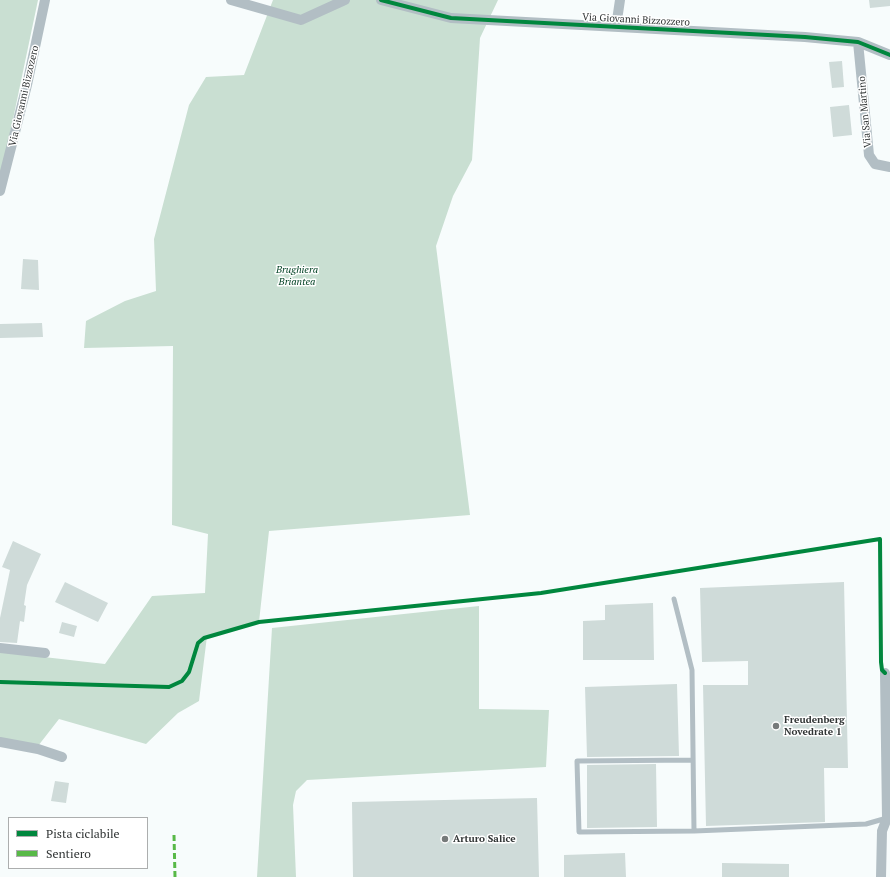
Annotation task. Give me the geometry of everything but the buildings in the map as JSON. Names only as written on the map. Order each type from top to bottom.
[{"type":"street","name":"Via Giovanni Bizzozero","points":[[0,191],[27,85],[45,0]]},
{"type":"street","points":[[231,0],[301,20],[346,0]]},
{"type":"street","name":"Via Giovanni Bizzozzero","points":[[381,0],[451,18],[805,36],[858,42],[890,56]]},
{"type":"street","points":[[616,27],[620,0]]},
{"type":"street","name":"Via San Martino","points":[[858,42],[869,155],[875,164],[890,167]]},
{"type":"street","points":[[0,648],[45,653]]},
{"type":"street","points":[[881,877],[882,831],[888,818],[885,673]]},
{"type":"street","points":[[0,742],[38,749],[62,757]]},
{"type":"lane","points":[[674,599],[692,670],[694,831]]},
{"type":"lane","points":[[693,760],[577,761],[579,832],[694,831],[866,824],[888,818]]},
{"type":"green space","points":[[0,0],[38,0],[0,181]]},
{"type":"green space","name":"Brughiera Briantea","points":[[273,0],[498,0],[480,38],[472,160],[453,196],[436,246],[470,515],[269,531],[259,622],[207,636],[199,701],[178,713],[146,744],[59,719],[38,746],[0,739],[0,652],[105,664],[152,596],[205,593],[208,534],[172,525],[173,346],[84,348],[86,321],[125,301],[156,291],[154,239],[189,105],[206,77],[244,75]]},
{"type":"green space","points":[[479,606],[479,709],[549,710],[546,767],[307,780],[296,791],[293,805],[296,877],[257,877],[272,628]]},
{"type":"marked path","points":[[174,835],[175,877]]},
{"type":"cycle path","points":[[381,0],[451,18],[805,37],[858,42],[890,55]]},
{"type":"cycle path","points":[[0,682],[169,687],[182,681],[189,672],[198,643],[204,638],[259,622],[541,593],[880,539],[881,662],[882,670],[885,673]]},
{"type":"place","name":"Freudenberg Novedrate 1","points":[[776,726]]},
{"type":"place","name":"Arturo Salice","points":[[445,839]]}]
